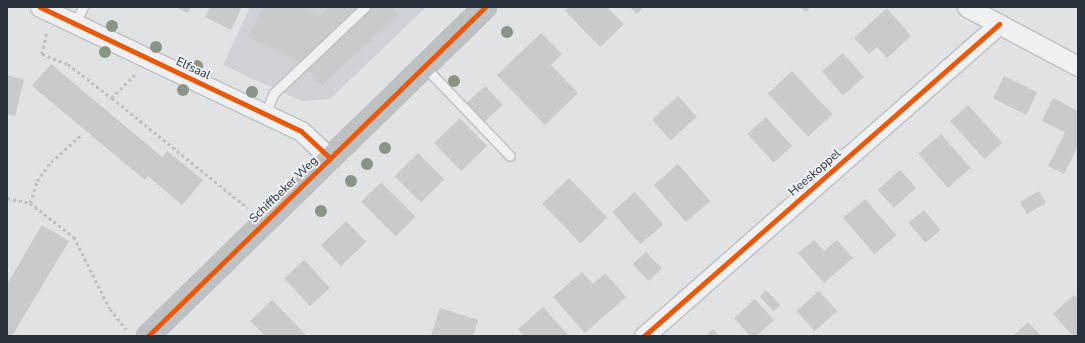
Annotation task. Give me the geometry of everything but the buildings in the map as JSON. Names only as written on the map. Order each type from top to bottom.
[{"type":"main road","name":"Schiffbeker Weg","points":[[148,336],[424,66],[479,8]]},
{"type":"street","points":[[967,7],[1078,66]]},
{"type":"street","name":"Elfsaal","points":[[46,10],[301,131],[330,158]]},
{"type":"street","name":"Heeskoppel","points":[[644,336],[999,24]]},
{"type":"lane","points":[[75,24],[83,7]]},
{"type":"lane","points":[[265,114],[274,93],[365,7]]},
{"type":"lane","points":[[424,66],[510,156]]},
{"type":"path","points":[[46,10],[42,54],[68,64],[265,222]]},
{"type":"path","points":[[112,98],[150,59]]},
{"type":"path","points":[[30,203],[37,181],[51,162],[82,134]]},
{"type":"path","points":[[7,198],[30,203],[74,237],[110,308],[128,330]]},
{"type":"shaded area","points":[[250,7],[426,7],[330,99],[302,101],[223,65]]},
{"type":"cycle path","points":[[40,7],[301,131],[330,158]]},
{"type":"cycle path","points":[[148,336],[485,7]]},
{"type":"cycle path","points":[[644,336],[999,24]]}]
